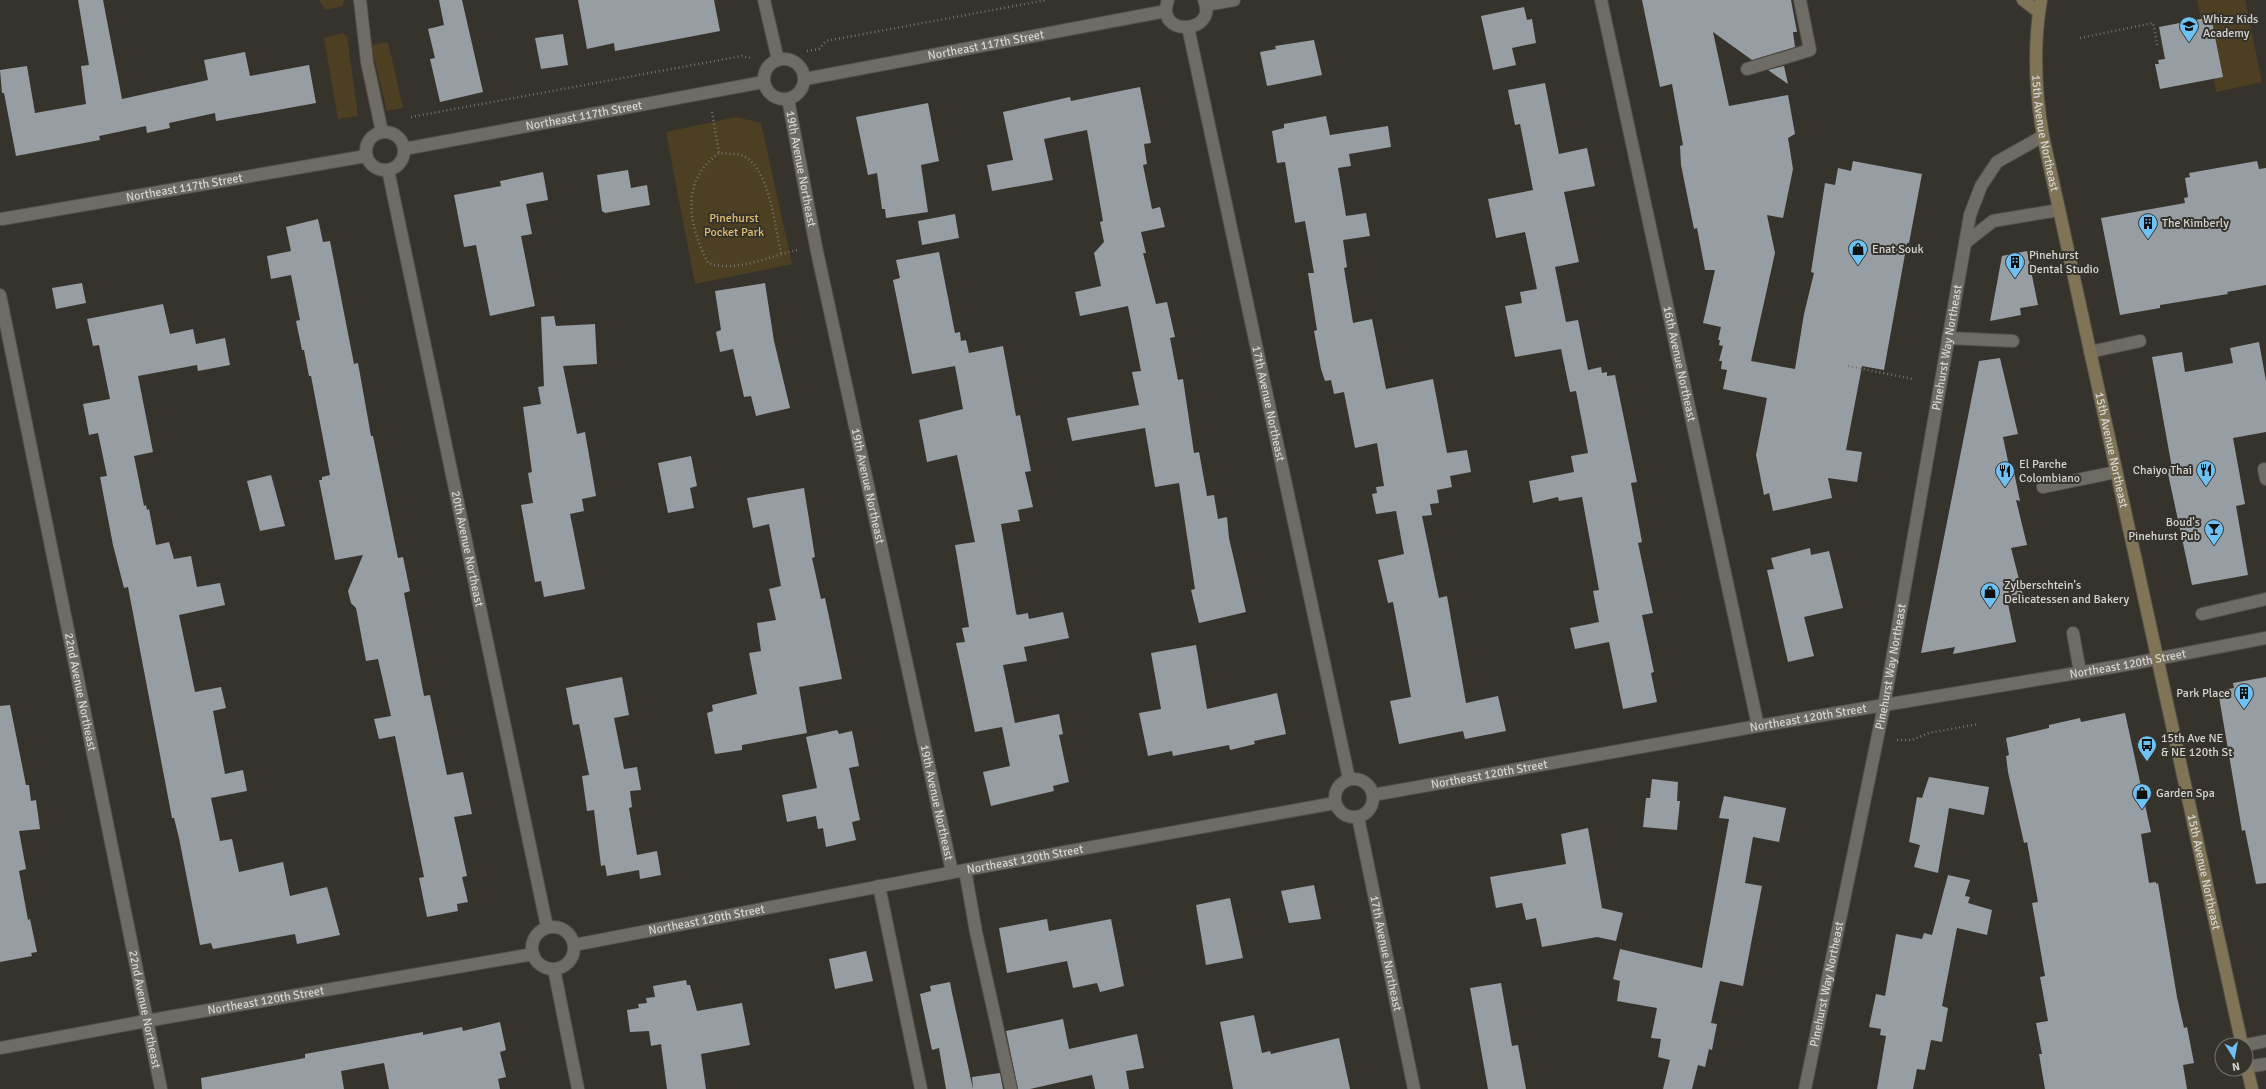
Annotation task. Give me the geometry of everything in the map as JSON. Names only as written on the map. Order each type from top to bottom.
[{"type":"main road","name":"15th Avenue Northeast","points":[[2023,0],[2040,6],[2035,57],[2037,99],[2043,136],[2240,1037]]},
{"type":"main road","points":[[2249,1077],[2252,1089]]},
{"type":"street","points":[[360,0],[366,62],[382,132]]},
{"type":"street","points":[[764,0],[778,60]]},
{"type":"street","points":[[1167,6],[1170,20],[1175,24],[1188,28],[1200,22],[1204,16],[1205,3],[1234,0]]},
{"type":"street","name":"16th Avenue Northeast","points":[[1601,0],[1758,726]]},
{"type":"street","points":[[1747,69],[1810,50],[1800,0]]},
{"type":"street","name":"Northeast 117th Street","points":[[805,79],[1167,6]]},
{"type":"street","name":"17th Avenue Northeast","points":[[1188,28],[1349,779]]},
{"type":"street","points":[[783,59],[795,62],[804,72],[805,79],[801,91],[788,99],[778,99],[772,96],[764,82],[766,70],[770,65],[783,59]]},
{"type":"street","name":"Northeast 117th Street","points":[[404,149],[764,82]]},
{"type":"street","name":"19th Avenue Northeast","points":[[788,99],[816,247],[952,872]]},
{"type":"street","points":[[382,132],[396,136],[404,149],[400,163],[396,168],[388,170],[376,169],[371,165],[366,156],[366,146],[369,140],[382,132]]},
{"type":"street","name":"Pinehurst Way Northeast","points":[[1805,1089],[1884,706],[1970,215],[1981,186],[1997,162],[2043,136]]},
{"type":"street","name":"Northeast 117th Street","points":[[1,220],[366,156]]},
{"type":"street","name":"20th Avenue Northeast","points":[[388,170],[547,927]]},
{"type":"street","points":[[1965,242],[1993,222],[2059,210]]},
{"type":"street","name":"22nd Avenue Northeast","points":[[0,295],[161,1089]]},
{"type":"street","points":[[1948,338],[2014,341]]},
{"type":"street","points":[[2090,352],[2140,341]]},
{"type":"street","points":[[2043,487],[2116,472]]},
{"type":"street","points":[[2202,614],[2266,599]]},
{"type":"street","points":[[2073,633],[2080,672]]},
{"type":"street","name":"Northeast 120th Street","points":[[1373,795],[1758,726],[1884,706],[2266,638]]},
{"type":"street","points":[[1349,779],[1361,779],[1366,782],[1373,795],[1370,810],[1358,817],[1345,815],[1339,811],[1335,802],[1335,792],[1339,786],[1349,779]]},
{"type":"street","name":"Northeast 120th Street","points":[[574,945],[952,872],[1335,802]]},
{"type":"street","name":"17th Avenue Northeast","points":[[1358,817],[1414,1089]]},
{"type":"street","points":[[965,870],[976,932],[1011,1089]]},
{"type":"street","points":[[879,886],[921,1089]]},
{"type":"street","points":[[547,927],[561,929],[572,938],[574,945],[574,952],[567,963],[554,969],[541,965],[533,954],[533,941],[541,930],[547,927]]},
{"type":"street","name":"Northeast 120th Street","points":[[0,1048],[146,1021],[533,954]]},
{"type":"street","points":[[554,969],[578,1089]]},
{"type":"street","points":[[2254,1043],[2266,1041]]},
{"type":"street","points":[[2254,1065],[2266,1064]]},
{"type":"path","points":[[807,51],[819,49],[826,41],[1047,0]]},
{"type":"path","points":[[2080,38],[2153,23],[2158,48]]},
{"type":"path","points":[[411,117],[742,56],[750,58]]},
{"type":"path","points":[[712,112],[718,153]]},
{"type":"path","points":[[781,253],[766,186],[758,170],[744,156],[718,153],[705,163],[693,184],[691,212],[696,240],[708,264],[720,268],[773,258],[781,253],[790,252]]},
{"type":"path","points":[[1848,366],[1913,379]]},
{"type":"path","points":[[1891,738],[1904,741],[1912,740],[1929,733],[1978,724]]},
{"type":"green space","points":[[319,0],[344,0],[343,6],[325,10]]},
{"type":"green space","points":[[2197,0],[2245,0],[2262,82],[2216,92],[2214,79],[2223,77],[2201,19]]},
{"type":"green space","points":[[342,33],[347,36],[358,116],[338,119],[324,38]]},
{"type":"green space","points":[[388,42],[403,108],[387,111],[371,45]]},
{"type":"green space","name":"Pinehurst Pocket Park","points":[[736,117],[761,123],[792,264],[695,284],[666,132]]},
{"type":"building","points":[[78,0],[103,0],[122,99],[208,80],[204,60],[245,52],[250,76],[309,65],[316,103],[216,121],[215,113],[169,123],[170,128],[147,133],[146,126],[99,136],[100,140],[16,156],[4,93],[2,93],[0,70],[27,66],[35,113],[86,104],[81,66],[89,65]]},
{"type":"building","points":[[439,0],[462,0],[483,92],[440,102],[430,59],[435,58],[428,29],[444,25]]},
{"type":"building","points":[[578,0],[714,0],[720,31],[615,51],[614,43],[587,49]]},
{"type":"building","points":[[1642,0],[1791,0],[1797,32],[1793,32],[1795,47],[1752,60],[1713,32],[1729,106],[1788,95],[1795,134],[1788,138],[1793,169],[1783,218],[1767,215],[1775,253],[1751,361],[1795,369],[1804,314],[1814,273],[1811,272],[1825,183],[1835,185],[1838,168],[1851,171],[1853,161],[1922,174],[1909,243],[1907,243],[1884,370],[1862,366],[1846,450],[1862,452],[1857,482],[1828,478],[1832,498],[1773,511],[1769,493],[1764,495],[1756,455],[1767,398],[1723,389],[1727,370],[1721,369],[1722,361],[1719,361],[1723,346],[1719,345],[1720,340],[1718,340],[1721,327],[1703,323],[1715,270],[1705,270],[1697,228],[1694,229],[1681,165],[1680,146],[1683,145],[1672,84],[1660,87]]},
{"type":"building","points":[[1524,7],[1527,20],[1532,19],[1536,43],[1512,48],[1516,65],[1493,70],[1481,16]]},
{"type":"building","name":"Whizz Kids Academy","points":[[2211,17],[2223,77],[2160,89],[2155,64],[2159,64],[2158,60],[2165,59],[2159,27]]},
{"type":"building","points":[[563,34],[568,65],[541,69],[535,38]]},
{"type":"building","points":[[1314,40],[1322,75],[1267,86],[1260,52],[1276,49],[1275,46]]},
{"type":"building","points":[[1784,66],[1788,84],[1768,70]]},
{"type":"building","points":[[1545,83],[1559,154],[1587,148],[1595,186],[1564,192],[1579,262],[1555,267],[1566,322],[1578,320],[1588,370],[1601,367],[1602,373],[1607,372],[1607,376],[1615,375],[1637,482],[1631,483],[1642,542],[1638,543],[1653,613],[1642,615],[1654,672],[1651,673],[1657,702],[1623,709],[1609,642],[1575,649],[1570,628],[1599,622],[1593,591],[1599,590],[1582,497],[1559,501],[1558,497],[1533,503],[1529,481],[1574,472],[1571,456],[1588,453],[1576,391],[1570,392],[1561,349],[1515,357],[1505,306],[1522,303],[1520,292],[1537,289],[1525,232],[1496,238],[1488,199],[1533,190],[1520,124],[1515,125],[1508,90]]},
{"type":"building","points":[[1140,87],[1151,143],[1144,144],[1147,164],[1143,165],[1152,209],[1160,207],[1165,227],[1141,232],[1146,253],[1143,253],[1156,304],[1167,302],[1175,337],[1170,338],[1178,380],[1183,379],[1194,453],[1199,452],[1207,496],[1214,495],[1218,519],[1227,517],[1229,538],[1246,612],[1199,623],[1191,590],[1195,589],[1179,483],[1155,487],[1145,428],[1072,441],[1067,418],[1139,405],[1132,372],[1141,371],[1128,306],[1080,316],[1075,292],[1101,286],[1094,253],[1104,242],[1100,222],[1103,221],[1087,130],[1044,139],[1053,180],[992,191],[987,165],[1013,160],[1003,112],[1070,97],[1071,101]]},
{"type":"building","points":[[928,103],[939,161],[921,165],[928,212],[886,218],[885,209],[882,209],[877,173],[868,175],[856,117]]},
{"type":"building","points":[[1326,116],[1330,135],[1388,126],[1391,147],[1349,154],[1351,166],[1338,168],[1346,216],[1366,213],[1370,236],[1343,240],[1347,267],[1344,268],[1353,323],[1372,319],[1386,389],[1433,379],[1447,453],[1467,450],[1471,472],[1450,476],[1452,487],[1437,490],[1439,503],[1430,504],[1432,515],[1422,516],[1439,598],[1447,596],[1466,703],[1498,696],[1506,731],[1465,739],[1463,731],[1399,744],[1390,701],[1411,697],[1393,602],[1388,603],[1378,560],[1404,554],[1396,511],[1376,514],[1372,494],[1377,493],[1376,487],[1384,486],[1377,443],[1355,448],[1344,392],[1334,394],[1331,380],[1325,381],[1321,369],[1314,331],[1317,330],[1308,273],[1314,273],[1305,221],[1295,223],[1285,162],[1277,163],[1272,131],[1284,128],[1284,124]]},
{"type":"building","name":"The Kimberly","points":[[2257,161],[2259,169],[2266,168],[2266,285],[2227,292],[2228,294],[2160,305],[2160,308],[2120,315],[2101,218],[2185,203],[2184,198],[2188,197],[2185,178],[2190,177],[2189,173]]},
{"type":"building","points":[[628,170],[631,188],[647,185],[650,205],[605,213],[602,211],[597,175]]},
{"type":"building","points":[[543,172],[548,200],[526,204],[532,234],[521,236],[535,306],[490,316],[476,245],[464,247],[454,195],[501,186],[500,181]]},
{"type":"building","points":[[955,214],[959,238],[922,245],[918,221]]},
{"type":"building","points":[[318,219],[323,242],[330,241],[354,364],[358,363],[371,436],[373,436],[398,558],[403,557],[410,591],[404,593],[424,696],[430,695],[447,775],[463,772],[472,814],[454,817],[467,876],[462,877],[468,902],[457,904],[458,911],[427,917],[419,878],[424,877],[395,736],[379,739],[374,719],[391,716],[378,659],[366,661],[356,608],[351,603],[348,591],[363,555],[335,560],[319,480],[322,480],[322,477],[330,475],[311,376],[309,376],[296,321],[300,320],[291,275],[271,279],[267,256],[291,251],[286,227]]},
{"type":"building","name":"Pinehurst Dental Studio","points":[[2027,251],[2038,305],[2020,308],[2021,315],[1990,321],[2002,256]]},
{"type":"building","points":[[939,252],[955,333],[960,332],[961,341],[966,340],[969,353],[1003,346],[1016,416],[1020,415],[1031,471],[1025,472],[1033,507],[1018,510],[1020,521],[1001,524],[1016,613],[1017,615],[1028,613],[1029,619],[1063,612],[1069,638],[1024,647],[1027,661],[1003,665],[1015,723],[1059,714],[1063,734],[1059,735],[1069,782],[1053,786],[1054,791],[991,806],[983,772],[1010,766],[1002,727],[975,732],[956,643],[965,642],[962,628],[969,627],[955,545],[975,542],[957,455],[927,462],[919,420],[963,409],[955,366],[912,374],[893,280],[900,278],[896,260]]},
{"type":"building","points":[[82,283],[86,303],[56,309],[52,288]]},
{"type":"building","points":[[765,283],[774,341],[790,408],[756,416],[751,396],[744,397],[733,349],[720,352],[716,332],[721,330],[715,291]]},
{"type":"building","points":[[163,304],[170,334],[193,329],[196,344],[225,338],[230,365],[198,371],[197,365],[138,376],[153,452],[134,456],[144,506],[146,505],[147,510],[149,509],[156,545],[169,542],[174,559],[191,556],[197,587],[220,583],[225,605],[179,615],[195,692],[221,687],[226,708],[213,711],[225,774],[243,770],[247,791],[211,798],[220,841],[232,839],[239,872],[283,862],[290,896],[327,887],[340,935],[297,944],[295,934],[213,949],[211,943],[200,945],[179,838],[174,818],[172,818],[128,587],[124,588],[113,545],[100,477],[107,476],[98,433],[89,435],[83,404],[110,399],[99,345],[93,346],[87,319]]},
{"type":"building","points":[[554,316],[556,326],[595,324],[597,364],[563,366],[577,434],[585,432],[596,496],[582,499],[584,511],[570,514],[585,589],[544,597],[541,581],[535,582],[521,505],[533,503],[528,473],[532,472],[523,407],[541,404],[538,387],[544,386],[541,317]]},
{"type":"building","points":[[2259,342],[2266,381],[2266,432],[2233,438],[2245,504],[2236,506],[2248,575],[2192,585],[2167,469],[2172,468],[2152,357],[2182,352],[2185,372],[2233,363],[2230,348]]},
{"type":"building","points":[[2000,358],[2018,434],[2003,437],[2010,471],[2014,472],[2020,501],[2016,500],[2027,545],[2011,548],[2023,595],[2007,599],[2016,642],[1953,654],[1955,647],[1921,653],[1979,361]]},
{"type":"building","points":[[691,456],[697,486],[690,488],[694,508],[668,513],[658,463]]},
{"type":"building","points":[[271,475],[285,526],[260,531],[247,481]]},
{"type":"building","points":[[804,488],[815,557],[812,558],[821,599],[825,598],[842,679],[799,687],[807,733],[742,745],[742,750],[715,754],[707,713],[713,711],[712,705],[757,694],[749,653],[761,651],[757,623],[776,620],[769,589],[781,586],[769,524],[753,528],[747,498]]},
{"type":"building","points":[[1810,548],[1811,555],[1829,551],[1843,608],[1804,617],[1814,656],[1788,662],[1767,570],[1774,569],[1771,558]]},
{"type":"building","points":[[1196,645],[1207,709],[1277,693],[1286,734],[1254,741],[1255,744],[1230,750],[1229,745],[1173,756],[1172,751],[1148,756],[1139,713],[1161,709],[1151,653]]},
{"type":"building","points":[[622,677],[629,715],[614,718],[624,769],[637,767],[641,790],[630,791],[632,807],[629,808],[637,855],[657,851],[661,875],[640,879],[639,870],[607,876],[605,865],[601,866],[594,810],[587,811],[582,776],[589,775],[579,724],[573,725],[566,688]]},
{"type":"building","points":[[2266,677],[2266,883],[2256,884],[2245,830],[2242,831],[2218,691],[2234,688],[2233,683]]},
{"type":"building","points":[[10,705],[26,785],[29,785],[31,801],[36,800],[40,829],[19,831],[26,869],[19,871],[28,920],[30,919],[37,952],[31,953],[32,956],[0,962],[0,706]]},
{"type":"building","points":[[2125,713],[2151,832],[2141,834],[2149,883],[2158,883],[2177,997],[2184,1028],[2187,1027],[2194,1063],[2183,1065],[2187,1089],[2045,1089],[2039,1054],[2042,1054],[2036,1023],[2048,1021],[2040,977],[2045,976],[2032,903],[2038,902],[2027,842],[2024,843],[2008,772],[2006,756],[2009,755],[2006,738],[2049,728],[2049,725],[2080,718],[2081,722]]},
{"type":"building","points":[[837,730],[839,734],[852,731],[859,766],[849,768],[860,820],[852,822],[856,840],[826,847],[823,828],[818,829],[816,816],[787,822],[782,795],[817,788],[806,737]]},
{"type":"building","points":[[1929,777],[1989,787],[1984,815],[1949,808],[1938,873],[1914,867],[1920,845],[1909,842],[1917,797],[1922,798]]},
{"type":"building","points":[[1652,779],[1678,782],[1677,801],[1680,801],[1677,830],[1643,827],[1646,798],[1650,798]]},
{"type":"building","points":[[1724,796],[1786,808],[1779,842],[1753,837],[1745,883],[1762,886],[1743,986],[1720,981],[1711,1023],[1717,1024],[1712,1050],[1709,1049],[1705,1067],[1698,1065],[1692,1089],[1663,1089],[1670,1060],[1658,1057],[1661,1039],[1651,1038],[1657,1008],[1617,1001],[1620,981],[1613,979],[1620,949],[1702,968],[1729,819],[1719,818]]},
{"type":"building","points":[[1588,828],[1602,908],[1623,913],[1616,941],[1597,937],[1542,947],[1536,918],[1526,920],[1522,903],[1496,908],[1490,877],[1566,864],[1561,834]]},
{"type":"building","points":[[1948,875],[1970,880],[1965,896],[1970,897],[1968,903],[1992,910],[1987,935],[1957,928],[1942,1006],[1948,1008],[1942,1042],[1931,1040],[1925,1070],[1917,1069],[1913,1089],[1877,1089],[1886,1036],[1880,1035],[1881,1029],[1869,1027],[1876,994],[1885,996],[1896,934],[1922,939],[1924,933],[1932,935]]},
{"type":"building","points":[[1314,885],[1321,919],[1289,923],[1281,891]]},
{"type":"building","points":[[1230,898],[1243,958],[1206,965],[1196,905]]},
{"type":"building","points":[[1047,919],[1049,931],[1111,919],[1124,986],[1100,992],[1097,983],[1073,988],[1067,961],[1007,973],[999,928]]},
{"type":"building","points":[[866,951],[873,981],[835,989],[829,959]]},
{"type":"building","points":[[686,980],[687,985],[690,985],[697,1011],[742,1003],[750,1045],[701,1054],[706,1089],[667,1089],[661,1044],[651,1046],[649,1031],[630,1032],[627,1010],[639,1008],[638,1004],[647,1003],[646,998],[655,997],[653,986]]},
{"type":"building","points":[[950,982],[973,1089],[946,1089],[939,1048],[932,1050],[920,994],[931,991],[930,986]]},
{"type":"building","points":[[1501,983],[1512,1046],[1518,1045],[1526,1089],[1488,1089],[1470,988]]},
{"type":"building","points":[[1254,1015],[1262,1053],[1270,1051],[1271,1054],[1339,1038],[1350,1089],[1233,1089],[1220,1022]]},
{"type":"building","points":[[1063,1019],[1069,1049],[1137,1034],[1144,1068],[1126,1071],[1129,1089],[1095,1089],[1092,1075],[1030,1089],[1018,1089],[1006,1031]]},
{"type":"building","points":[[500,1022],[506,1050],[500,1052],[506,1077],[498,1079],[500,1089],[389,1089],[384,1063],[341,1071],[344,1089],[202,1089],[201,1078],[305,1058],[305,1054],[423,1032],[423,1035],[462,1027],[463,1031]]},
{"type":"building","points":[[1000,1073],[1003,1089],[973,1089],[972,1077]]},
{"type":"place","name":"Whizz Kids Academy","points":[[2189,43]]},
{"type":"place","name":"The Kimberly","points":[[2148,240]]},
{"type":"place","name":"Enat Souk","points":[[1858,266]]},
{"type":"place","name":"Pinehurst Dental Studio","points":[[2015,279]]},
{"type":"place","name":"Chaiyo Thai","points":[[2206,487]]},
{"type":"place","name":"El Parche Colombiano","points":[[2005,488]]},
{"type":"place","name":"Boud's Pinehurst Pub","points":[[2214,546]]},
{"type":"place","name":"Zylberschtein's Delicatessen and Bakery","points":[[1990,609]]},
{"type":"place","name":"Park Place","points":[[2244,710]]},
{"type":"place","name":"15th Ave NE & NE 120th St","points":[[2147,762]]},
{"type":"place","name":"Garden Spa","points":[[2142,810]]}]
